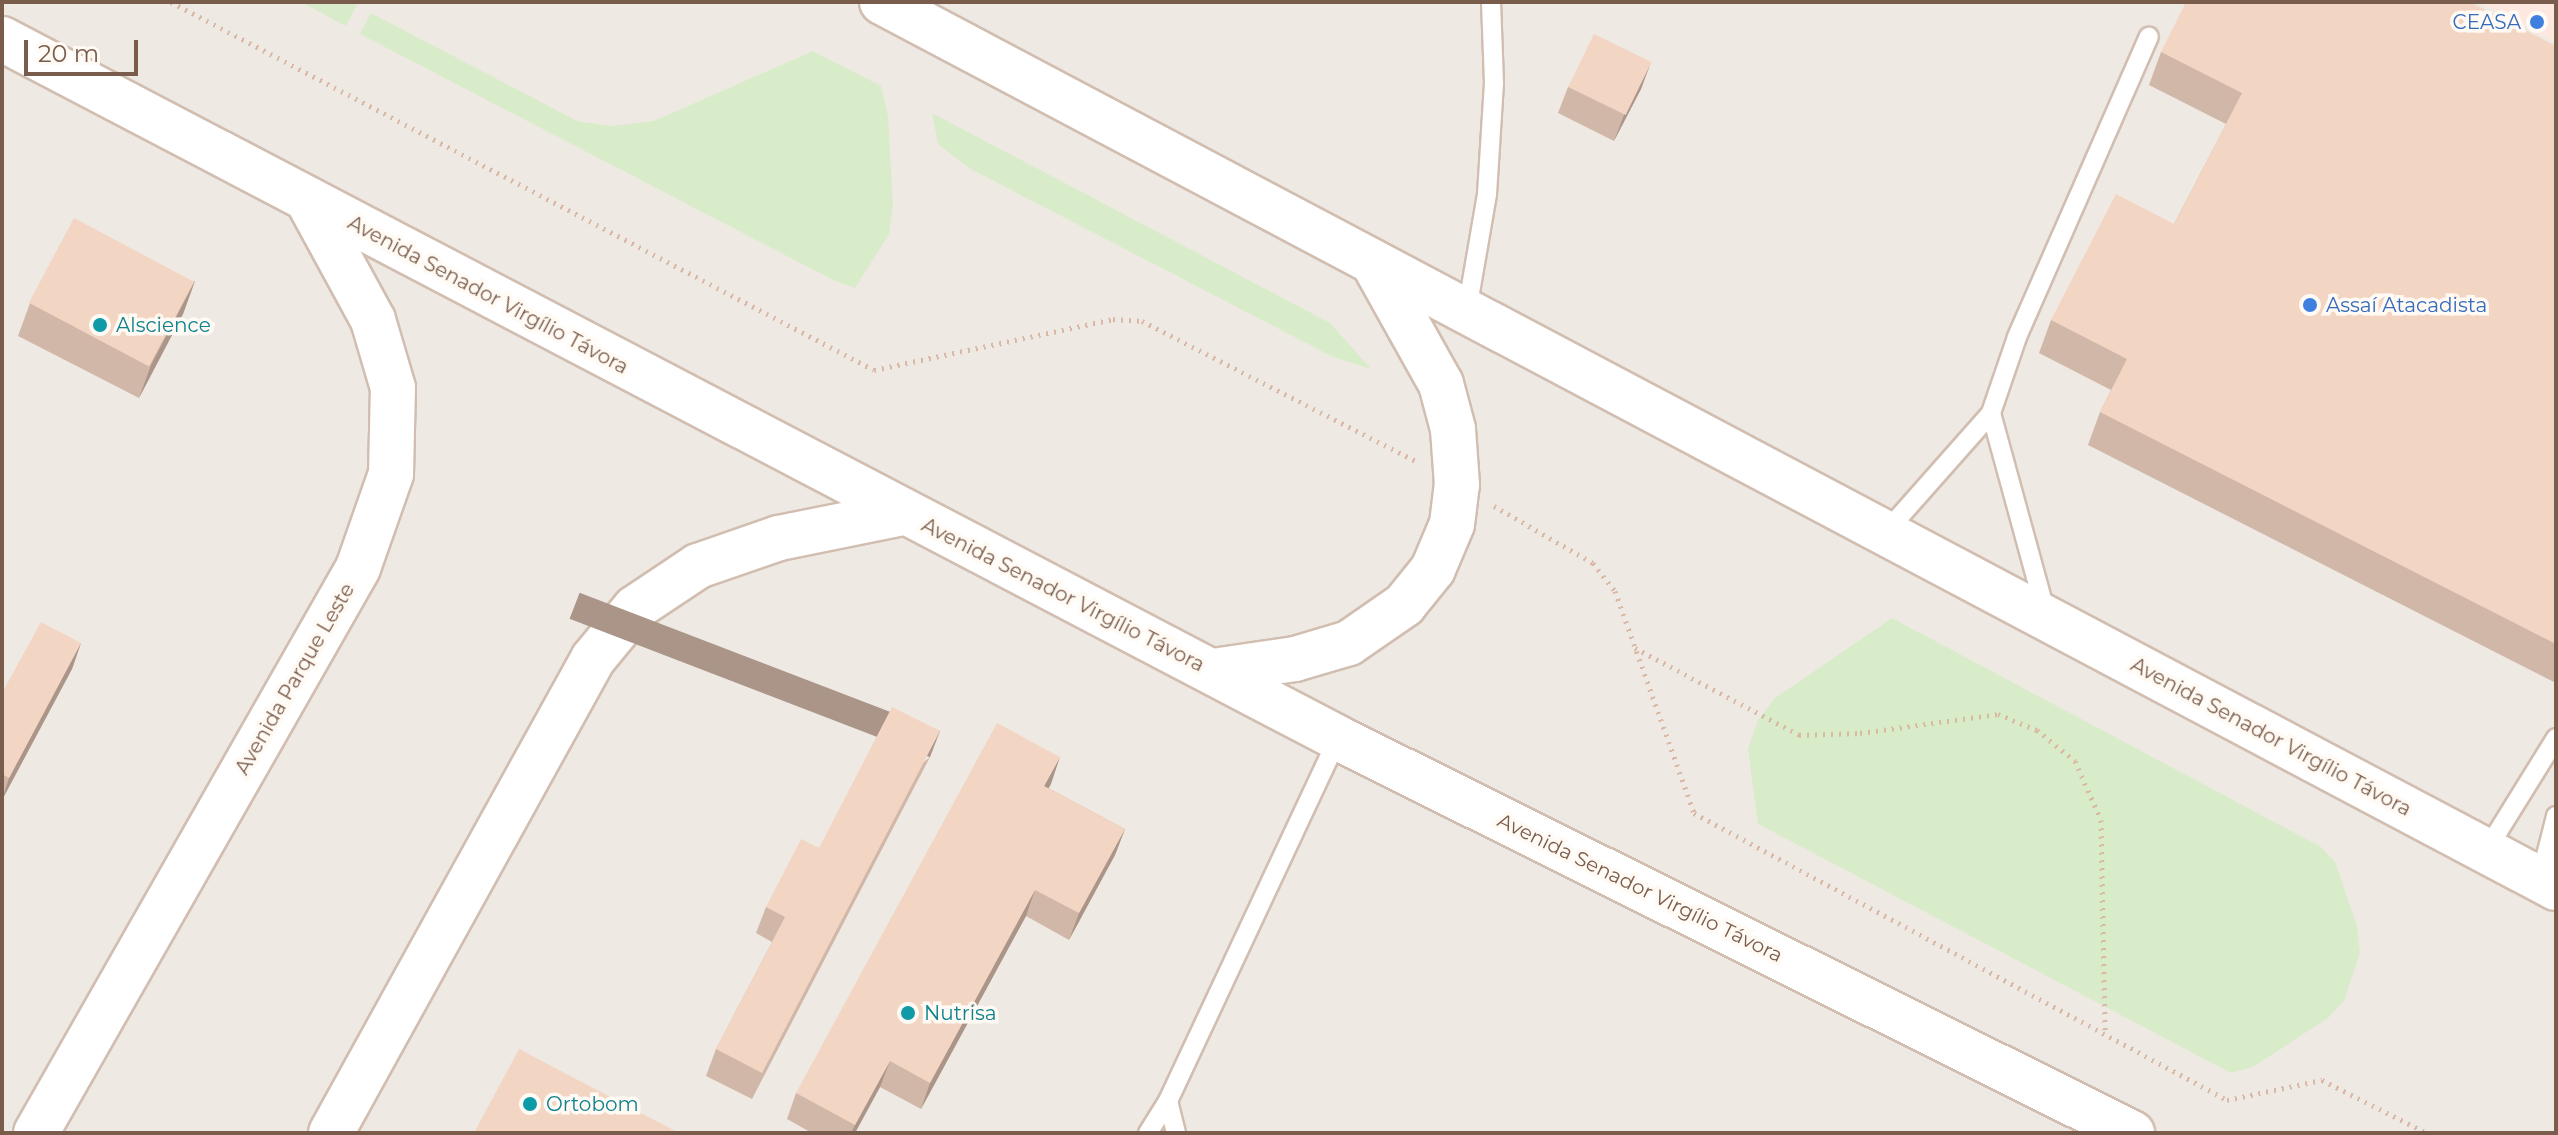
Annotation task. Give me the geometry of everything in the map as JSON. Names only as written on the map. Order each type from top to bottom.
[{"type":"main road","name":"Avenida Senador Virgílio Távora","points":[[882,2],[2548,883]]},
{"type":"main road","name":"Avenida Senador Virgílio Távora","points":[[2,39],[1338,738],[2132,1133]]},
{"type":"main road","name":"Avenida Parque Leste","points":[[36,1133],[358,568],[391,474],[393,388],[373,320],[307,199]]},
{"type":"main road","points":[[1213,671],[1295,659],[1349,643],[1404,605],[1433,569],[1452,524],[1457,485],[1453,429],[1441,384],[1374,264]]},
{"type":"main road","points":[[331,1133],[593,659],[635,608],[711,561],[779,538],[903,513]]},
{"type":"lane","points":[[1466,313],[1487,194],[1494,83],[1491,2]]},
{"type":"lane","points":[[1885,534],[1991,413],[2017,337],[2149,37]]},
{"type":"lane","points":[[1991,413],[2048,619]]},
{"type":"lane","points":[[1148,1133],[1168,1101],[1338,738]]},
{"type":"lane","points":[[2486,851],[2556,738]]},
{"type":"lane","points":[[2548,883],[2556,816]]},
{"type":"lane","points":[[1168,1101],[1176,1133]]},
{"type":"path","points":[[171,2],[874,370],[1113,319],[1142,321],[1457,485],[1593,563],[1615,591],[1694,813],[2227,1100],[2322,1080],[2427,1133]]},
{"type":"path","points":[[1635,647],[1799,735],[1860,733],[1998,714],[2037,730],[2075,761],[2101,820],[2105,1034]]},
{"type":"shaded area","points":[[2,2],[2478,2],[2556,43],[2556,1133],[2,1133]]},
{"type":"shaded area","name":"CEASA","points":[[2478,2],[2556,2],[2556,43]]},
{"type":"green space","points":[[301,2],[351,2],[357,5],[346,26]]},
{"type":"green space","points":[[371,13],[577,121],[611,126],[654,121],[813,51],[881,86],[888,116],[893,206],[889,234],[855,288],[835,281],[360,34]]},
{"type":"green space","points":[[932,113],[1330,323],[1371,369],[1333,357],[969,168],[938,144]]},
{"type":"green space","points":[[1892,618],[2321,847],[2335,862],[2357,926],[2360,953],[2344,1001],[2328,1018],[2253,1067],[2231,1073],[1758,824],[1748,749],[1758,720],[1775,698]]},
{"type":"building","name":"Assaí Atacadista","points":[[2186,2],[2470,2],[2556,46],[2556,644],[2100,412],[2127,359],[2051,320],[2116,194],[2174,224],[2242,93],[2161,52]]},
{"type":"building","points":[[1594,34],[1652,62],[1626,115],[1568,87]]},
{"type":"building","name":"Alscience","points":[[74,218],[194,282],[149,367],[29,303]]},
{"type":"building","points":[[41,622],[81,643],[9,778],[2,774],[2,693]]},
{"type":"building","points":[[892,707],[940,731],[762,1073],[716,1049],[785,917],[766,907],[801,839],[819,848]]},
{"type":"building","name":"Nutrisa","points":[[997,723],[1060,757],[1044,786],[1125,829],[1079,913],[1035,890],[930,1083],[890,1061],[855,1125],[796,1093]]},
{"type":"building","points":[[519,1049],[679,1133],[474,1133]]},
{"type":"place","name":"CEASA","points":[[2537,22]]},
{"type":"place","name":"Assaí Atacadista","points":[[2310,305]]},
{"type":"place","name":"Alscience","points":[[100,325]]},
{"type":"place","name":"Nutrisa","points":[[908,1013]]},
{"type":"place","name":"Ortobom","points":[[530,1104]]}]
